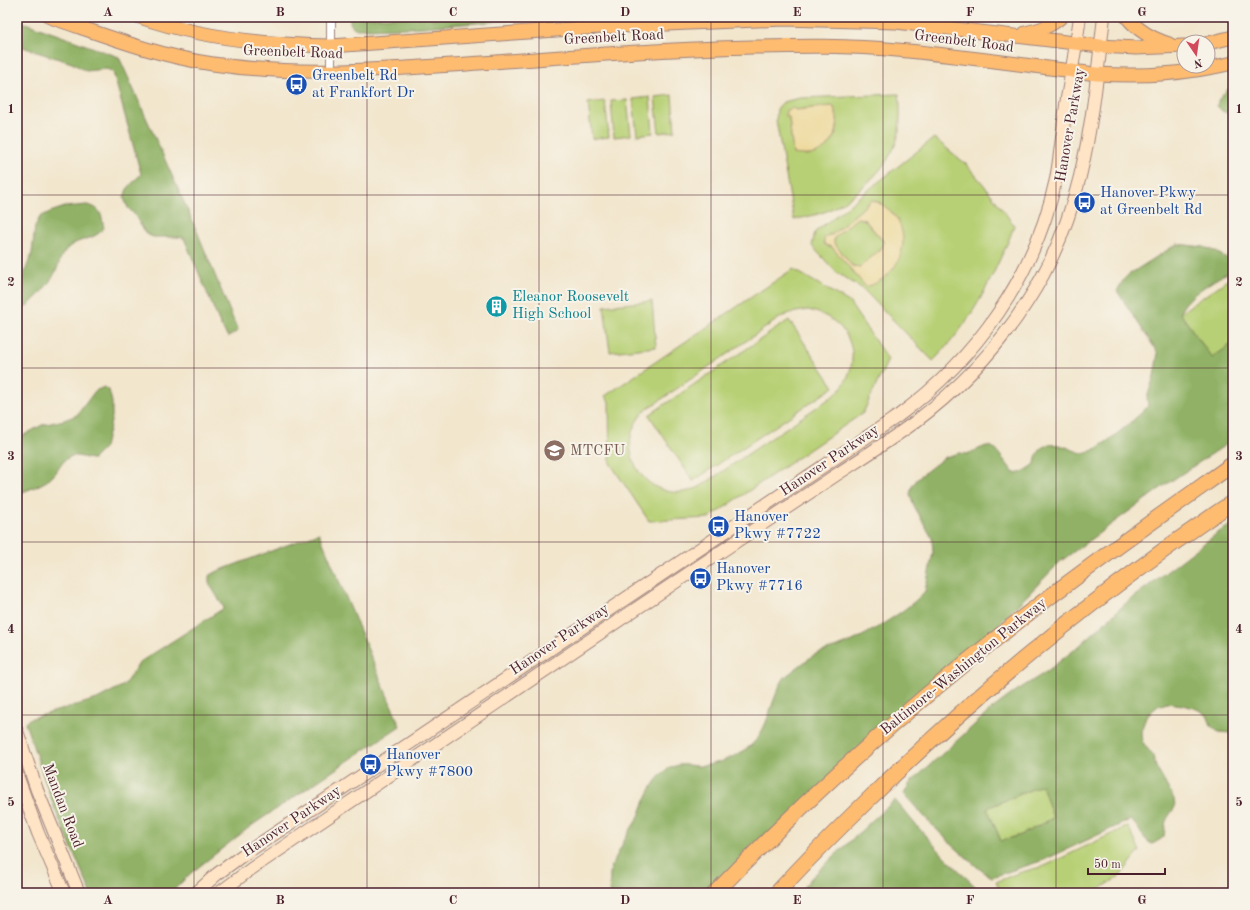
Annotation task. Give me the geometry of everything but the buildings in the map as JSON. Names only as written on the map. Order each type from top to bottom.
[{"type":"highway","name":"Baltimore-Washington Parkway","points":[[715,893],[760,846],[944,680],[1090,566],[1233,464]]},
{"type":"highway","name":"Baltimore-Washington Parkway","points":[[777,893],[898,770],[1022,660],[1168,547],[1233,502]]},
{"type":"main road","name":"Greenbelt Road","points":[[50,17],[126,43],[171,56],[212,64],[275,71],[331,72],[664,51],[752,47],[849,47],[896,50],[1097,74],[1156,76],[1182,73],[1233,63]]},
{"type":"main road","name":"Greenbelt Road","points":[[140,17],[182,30],[230,38],[290,45],[331,46],[599,27],[783,20],[896,22],[1017,35],[1100,46],[1136,48],[1176,47]]},
{"type":"main road","points":[[1017,35],[1038,31],[1051,26],[1061,17]]},
{"type":"main road","points":[[1127,17],[1136,26],[1154,39],[1176,46]]},
{"type":"main road","points":[[1216,41],[1233,37]]},
{"type":"street","points":[[331,17],[331,72]]},
{"type":"street","name":"Hanover Parkway","points":[[196,893],[243,855],[898,416],[919,401],[941,381],[965,356],[992,322],[1021,276],[1040,232],[1056,179],[1080,17]]},
{"type":"street","name":"Hanover Parkway","points":[[219,893],[251,869],[697,567],[899,433],[933,408],[967,377],[988,355],[1014,322],[1035,289],[1056,250],[1072,206],[1086,151],[1104,17]]},
{"type":"street","name":"Mandan Road","points":[[17,730],[37,790],[79,893]]},
{"type":"street","name":"Mandan Road","points":[[17,775],[38,833],[64,893]]},
{"type":"green space","points":[[350,17],[430,17],[432,19],[457,17],[557,17],[409,28],[357,29],[351,24]]},
{"type":"green space","points":[[17,20],[119,57],[196,229],[238,331],[228,337],[221,326],[184,238],[153,237],[146,234],[134,214],[128,208],[124,198],[127,189],[141,174],[113,72],[107,69],[86,71],[72,63],[17,45]]},
{"type":"green space","points":[[1232,85],[1233,115],[1222,111],[1217,106],[1219,99]]},
{"type":"green space","points":[[899,94],[900,119],[898,138],[891,154],[868,183],[848,199],[827,211],[794,220],[776,120],[777,110],[783,102],[800,98]],"holes":[[[833,106],[837,124],[836,131],[831,142],[821,150],[815,152],[793,154],[789,117],[795,110]]]},
{"type":"green space","points":[[672,95],[675,131],[659,133],[655,97]]},
{"type":"green space","points":[[650,97],[653,133],[637,135],[633,99]]},
{"type":"green space","points":[[627,100],[631,135],[614,137],[611,101]]},
{"type":"green space","points":[[605,101],[609,137],[592,139],[588,103]]},
{"type":"green space","points":[[934,138],[966,164],[1014,225],[1006,247],[979,301],[954,338],[933,361],[863,289],[837,273],[812,246],[815,232]],"holes":[[[872,200],[881,203],[889,273],[866,287],[832,247],[828,247],[829,234],[832,235]]]},
{"type":"green space","points":[[87,205],[98,210],[104,228],[96,235],[77,242],[69,247],[61,257],[55,273],[47,285],[28,306],[17,314],[17,283],[23,277],[32,253],[35,226],[40,217],[65,207]]},
{"type":"green space","points":[[856,218],[863,219],[884,242],[882,248],[860,267],[852,266],[834,243],[834,238]]},
{"type":"green space","points":[[1177,244],[1204,247],[1215,251],[1229,260],[1233,269],[1195,294],[1183,306],[1180,313],[1212,358],[1233,343],[1233,440],[1165,485],[1061,561],[944,680],[715,893],[609,893],[610,873],[612,866],[624,841],[639,816],[652,786],[662,774],[668,769],[678,765],[705,766],[718,762],[732,757],[749,747],[756,740],[766,723],[776,694],[785,677],[814,655],[848,643],[878,627],[911,605],[925,591],[933,553],[932,538],[914,506],[910,494],[912,486],[919,477],[945,457],[960,453],[967,454],[986,446],[992,447],[996,450],[1014,473],[1022,472],[1035,464],[1038,453],[1045,446],[1060,445],[1086,453],[1109,440],[1148,406],[1147,398],[1154,376],[1158,353],[1117,291],[1128,275]]},
{"type":"green space","points":[[793,269],[849,302],[888,360],[863,413],[709,518],[649,521],[610,463],[609,402],[605,396]],"holes":[[[808,310],[823,315],[835,322],[844,332],[850,343],[852,355],[851,368],[845,381],[836,394],[701,486],[682,492],[665,491],[651,484],[639,472],[632,457],[631,441],[635,425],[646,410],[781,317],[790,313]]]},
{"type":"green space","points":[[1233,276],[1233,343],[1212,358],[1180,313]]},
{"type":"green space","points":[[652,301],[656,347],[610,352],[604,306]]},
{"type":"green space","points":[[789,320],[834,387],[693,481],[649,415]]},
{"type":"green space","points":[[104,387],[109,390],[112,402],[112,417],[105,447],[93,459],[74,456],[69,457],[55,474],[46,482],[17,494],[17,439],[42,425],[64,420],[77,415],[95,391]]},
{"type":"green space","points":[[1233,524],[1233,733],[1218,732],[1211,725],[1207,715],[1197,709],[1184,705],[1167,703],[1158,706],[1146,716],[1141,732],[1142,741],[1153,756],[1156,767],[1174,799],[1175,807],[1166,821],[1163,837],[1152,844],[1145,839],[1136,825],[1130,820],[1044,860],[992,877],[985,873],[959,851],[904,794],[910,783],[992,709],[1016,691],[1046,672],[1078,647],[1127,602],[1219,532]],"holes":[[[1042,785],[1053,818],[1021,835],[1001,841],[987,808]]]},
{"type":"green space","points":[[319,533],[400,726],[251,826],[191,873],[171,893],[91,893],[56,812],[25,723],[29,719],[97,699],[124,685],[140,662],[224,608],[209,583],[209,576],[218,571]]},
{"type":"green space","points":[[1042,785],[1053,818],[1021,835],[1001,841],[987,808]]},
{"type":"green space","points":[[895,800],[944,856],[982,893],[799,893],[813,876]]},
{"type":"green space","points":[[1128,826],[1140,851],[1120,876],[1094,893],[1002,893],[996,882],[1018,873],[1045,866]]},
{"type":"sand","points":[[833,106],[836,114],[837,130],[830,144],[817,153],[809,155],[793,154],[789,117],[786,116],[786,110],[793,108],[795,110]]},
{"type":"sand","points":[[872,200],[887,208],[896,218],[902,231],[903,244],[900,258],[892,270],[881,280],[866,287],[832,247],[825,245],[825,237],[832,235]],"holes":[[[857,218],[864,219],[884,242],[882,248],[860,267],[852,266],[834,243],[834,238]]]},
{"type":"place","name":"Greenbelt Rd at Frankfort Dr","points":[[297,85]]},
{"type":"place","name":"Hanover Pkwy at Greenbelt Rd","points":[[1085,202]]},
{"type":"place","name":"Eleanor Roosevelt High School","points":[[497,306]]},
{"type":"place","name":"MTCFU","points":[[554,451]]},
{"type":"place","name":"Hanover Pkwy #7722","points":[[719,526]]},
{"type":"place","name":"Hanover Pkwy #7716","points":[[701,578]]},
{"type":"place","name":"Hanover Pkwy #7800","points":[[370,764]]}]
